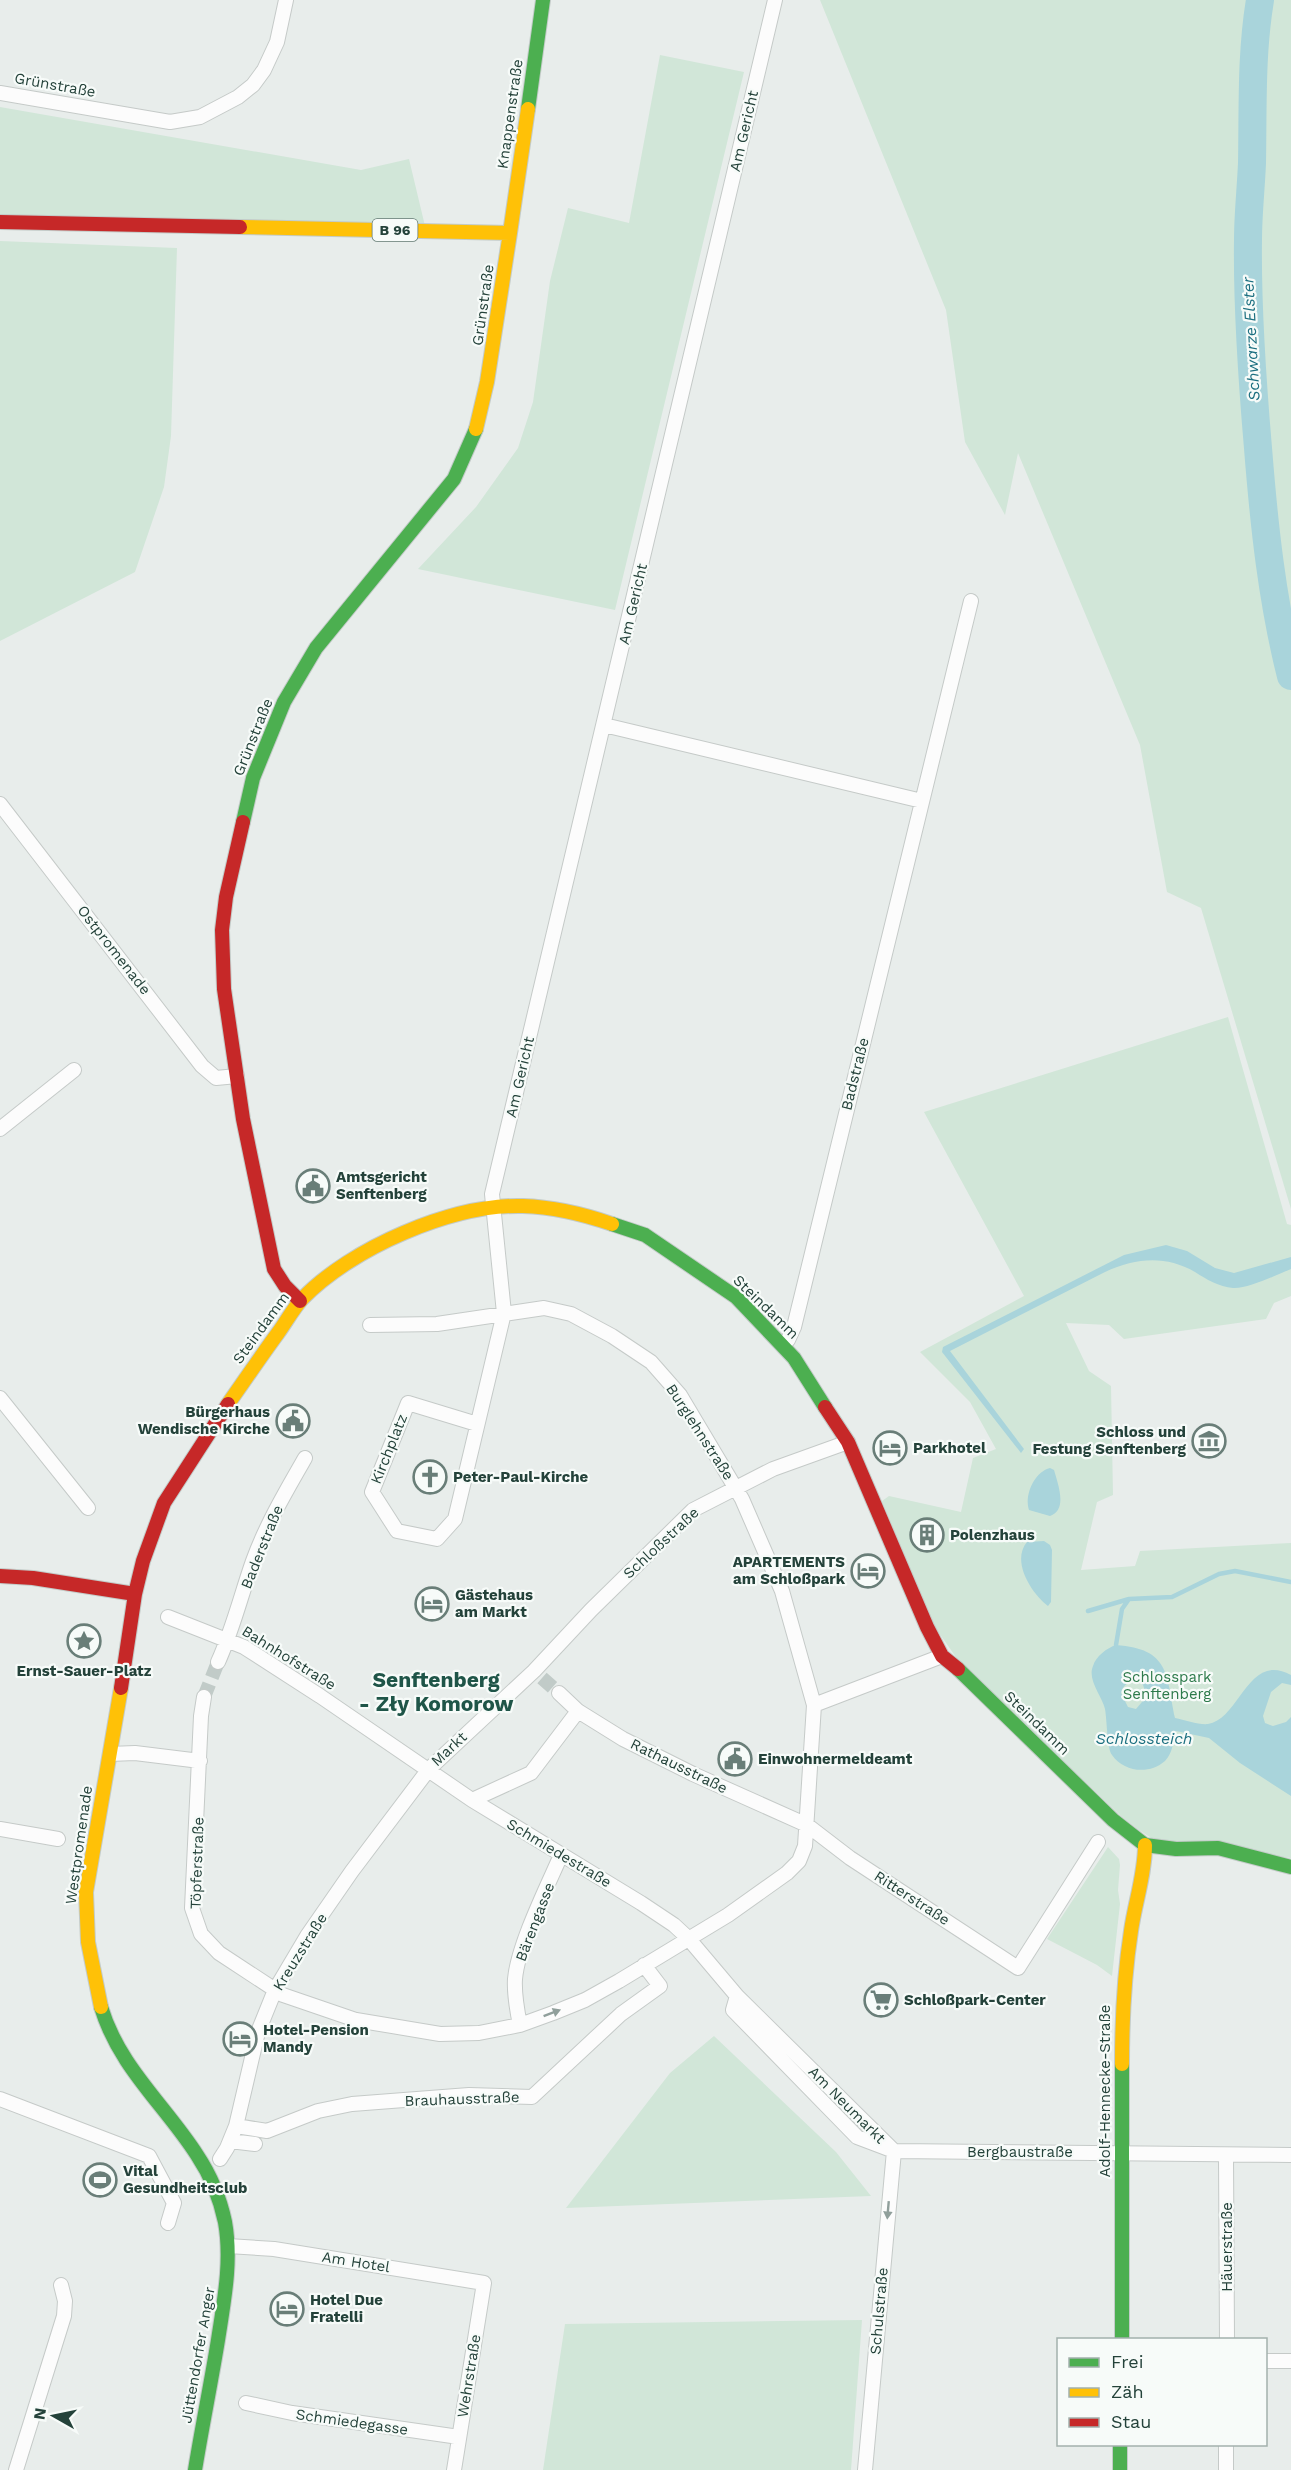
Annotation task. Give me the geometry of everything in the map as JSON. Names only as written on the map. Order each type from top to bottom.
[{"type":"main road","name":"Knappenstraße","points":[[510,233],[543,0]]},
{"type":"main road","name":"B 96","points":[[0,222],[510,233]]},
{"type":"main road","name":"Grünstraße","points":[[300,1301],[285,1286],[274,1269],[243,1119],[224,989],[222,930],[226,897],[253,778],[284,702],[316,648],[454,479],[466,460],[486,396],[510,233]]},
{"type":"main road","name":"Steindamm","points":[[135,1594],[164,1503],[177,1481],[213,1424],[300,1301],[329,1273],[358,1254],[428,1224],[494,1208],[521,1206],[553,1208],[613,1222],[645,1235],[736,1297],[782,1344],[798,1364],[848,1442],[927,1627],[942,1656],[970,1680],[1113,1821],[1145,1845],[1176,1849],[1218,1848],[1291,1867]]},
{"type":"main road","points":[[0,1576],[33,1578],[135,1594]]},
{"type":"main road","name":"Westpromenade","points":[[135,1594],[86,1892],[86,1926],[94,1988],[110,2032],[138,2080],[179,2128],[206,2167],[221,2207],[228,2246]]},
{"type":"main road","name":"Adolf-Hennecke-Straße","points":[[1122,2338],[1122,1997],[1131,1928],[1145,1865],[1145,1845]]},
{"type":"main road","name":"Jüttendorfer Anger","points":[[195,2470],[225,2300],[228,2246]]},
{"type":"main road","points":[[1120,2446],[1120,2470]]},
{"type":"street","name":"Grünstraße","points":[[0,93],[170,122],[200,117],[238,97],[253,85],[264,70],[277,42],[286,0]]},
{"type":"street","name":"Am Gericht","points":[[494,1208],[492,1194],[775,0]]},
{"type":"street","name":"Badstraße","points":[[782,1344],[788,1340],[794,1327],[971,602]]},
{"type":"street","points":[[604,725],[922,801]]},
{"type":"street","name":"Ostpromenade","points":[[0,804],[202,1066],[216,1078],[237,1076]]},
{"type":"street","points":[[0,1129],[74,1070]]},
{"type":"street","points":[[477,1425],[504,1313],[494,1208]]},
{"type":"street","name":"Burglehnstraße","points":[[370,1325],[437,1324],[544,1308],[571,1314],[612,1336],[651,1362],[680,1395],[735,1488]]},
{"type":"street","points":[[0,1398],[88,1508]]},
{"type":"street","name":"Kirchplatz","points":[[408,1403],[477,1425],[455,1519],[437,1539],[397,1531],[372,1492],[408,1403]]},
{"type":"street","name":"Schloßstraße","points":[[538,1674],[591,1610],[693,1510],[773,1469],[848,1442]]},
{"type":"street","name":"Baderstraße","points":[[231,1634],[253,1562],[273,1516],[305,1458]]},
{"type":"street","points":[[687,1938],[728,1915],[787,1873],[799,1861],[805,1846],[814,1705],[782,1591],[735,1488]]},
{"type":"street","name":"Bahnhofstraße","points":[[168,1617],[231,1634],[244,1647],[356,1720]]},
{"type":"street","points":[[220,1658],[231,1634]]},
{"type":"street","points":[[814,1705],[942,1656]]},
{"type":"street","name":"Markt","points":[[356,1720],[429,1769],[538,1674]]},
{"type":"street","name":"Rathausstraße","points":[[559,1693],[576,1714],[693,1774],[807,1825]]},
{"type":"street","name":"Töpferstraße","points":[[204,1697],[192,1908],[201,1934],[219,1953],[275,1990],[356,2020],[440,2034],[479,2033],[520,2025],[585,2000],[687,1938]]},
{"type":"street","points":[[472,1800],[531,1773],[576,1714]]},
{"type":"street","points":[[110,1754],[135,1753],[200,1761]]},
{"type":"street","name":"Schmiedestraße","points":[[429,1769],[558,1861],[641,1903],[674,1925],[687,1938]]},
{"type":"street","name":"Kreuzstraße","points":[[220,2159],[236,2126],[258,2032],[275,1990],[307,1936],[352,1871],[429,1769]]},
{"type":"street","name":"Ritterstraße","points":[[807,1825],[850,1858],[1018,1968],[1098,1842]]},
{"type":"street","points":[[0,1829],[58,1839]]},
{"type":"street","name":"Bärengasse","points":[[520,2025],[515,1977],[521,1952],[558,1861]]},
{"type":"street","name":"Am Neumarkt","points":[[687,1938],[737,1996],[733,2010],[857,2137],[894,2151]]},
{"type":"street","name":"Brauhausstraße","points":[[236,2126],[267,2131],[318,2111],[352,2104],[469,2095],[532,2097],[621,2014],[660,1986],[644,1965]]},
{"type":"street","points":[[0,2099],[149,2156],[174,2203],[168,2223]]},
{"type":"street","points":[[230,2141],[255,2144]]},
{"type":"street","name":"Bergbaustraße","points":[[894,2151],[1291,2155]]},
{"type":"street","name":"Schulstraße","points":[[866,2470],[894,2151]]},
{"type":"street","name":"Häuerstraße","points":[[1226,2155],[1227,2338]]},
{"type":"street","name":"Am Hotel","points":[[228,2246],[274,2248],[484,2283]]},
{"type":"street","name":"Wehrstraße","points":[[454,2470],[484,2283]]},
{"type":"street","points":[[16,2470],[64,2316],[65,2301],[61,2285]]},
{"type":"street","points":[[1267,2361],[1291,2361]]},
{"type":"street","name":"Schmiedegasse","points":[[246,2403],[292,2413],[459,2437]]},
{"type":"street","points":[[1226,2446],[1226,2470]]},
{"type":"green space","points":[[820,0],[1291,0],[1291,1209],[1201,908],[1167,892],[1140,745],[1018,453],[1005,515],[965,442],[946,310]]},
{"type":"green space","points":[[660,55],[744,72],[615,610],[418,569],[476,507],[518,448],[533,402],[550,281],[568,208],[629,223]]},
{"type":"green space","points":[[0,107],[361,170],[409,159],[425,226],[0,217]]},
{"type":"green space","points":[[0,241],[177,248],[171,436],[164,487],[135,572],[0,641]]},
{"type":"green space","name":"Schlosspark Senftenberg","points":[[1228,1017],[1287,1224],[1291,1225],[1291,1296],[1274,1303],[1266,1319],[1124,1339],[1109,1325],[1066,1323],[1089,1371],[1111,1386],[1113,1495],[1097,1502],[1081,1570],[1135,1566],[1140,1551],[1291,1543],[1291,1858],[1156,1841],[1121,1816],[958,1660],[932,1623],[882,1501],[889,1496],[961,1512],[973,1458],[996,1449],[970,1402],[920,1352],[1024,1296],[924,1112]]},
{"type":"green space","points":[[1108,1847],[1119,1859],[1120,1865],[1118,1890],[1120,1904],[1112,1976],[1097,1965],[1047,1939]]},
{"type":"green space","points":[[714,2036],[836,2152],[871,2196],[566,2208],[670,2073]]},
{"type":"green space","points":[[862,2320],[851,2470],[543,2470],[565,2324]]},
{"type":"water","points":[[1166,1245],[1187,1251],[1215,1268],[1234,1273],[1291,1257],[1291,1269],[1254,1284],[1233,1288],[1208,1280],[1173,1263],[1139,1261],[1105,1272],[950,1351],[1024,1449],[1021,1453],[942,1352],[943,1347],[1124,1255]]},
{"type":"water","points":[[1050,1468],[1054,1470],[1058,1482],[1060,1502],[1056,1513],[1050,1516],[1029,1510],[1028,1498],[1035,1479],[1044,1470]]},
{"type":"water","points":[[1044,1541],[1050,1545],[1052,1550],[1051,1602],[1048,1606],[1030,1585],[1022,1567],[1021,1558],[1027,1542]]},
{"type":"water","name":"Schlossteich","points":[[1116,1645],[1134,1647],[1156,1658],[1167,1677],[1175,1718],[1200,1724],[1208,1724],[1219,1719],[1254,1679],[1264,1672],[1276,1670],[1291,1675],[1291,1685],[1282,1683],[1271,1692],[1263,1716],[1265,1723],[1273,1726],[1286,1722],[1291,1717],[1291,1796],[1240,1763],[1209,1738],[1176,1731],[1170,1754],[1159,1765],[1137,1770],[1117,1761],[1110,1752],[1105,1709],[1092,1677],[1094,1662],[1106,1650]],"holes":[[[1136,1681],[1143,1685],[1147,1696],[1136,1709],[1128,1707],[1121,1693],[1123,1687]]]},
{"type":"waterway","name":"Schwarze Elster","points":[[1260,0],[1253,81],[1248,230],[1249,318],[1266,534],[1284,648],[1291,676]]},
{"type":"waterway","points":[[1088,1611],[1129,1599],[1172,1597],[1219,1574],[1235,1571],[1291,1582]]},
{"type":"waterway","points":[[1116,1645],[1122,1609],[1129,1599]]},
{"type":"tunnel","points":[[204,1697],[218,1662]]},
{"type":"tunnel","points":[[542,1678],[559,1693]]},
{"type":"traffic: fast","points":[[528,109],[543,0]]},
{"type":"traffic: fast","points":[[243,822],[253,778],[284,702],[316,648],[454,479],[476,429]]},
{"type":"traffic: fast","points":[[612,1224],[645,1235],[736,1297],[794,1358],[825,1407]]},
{"type":"traffic: fast","points":[[958,1669],[1113,1820],[1145,1845],[1176,1849],[1218,1848],[1291,1867]]},
{"type":"traffic: fast","points":[[101,2007],[109,2029],[131,2067],[202,2163],[214,2187],[225,2222],[228,2251],[225,2296],[195,2470]]},
{"type":"traffic: fast","points":[[1122,2064],[1122,2338]]},
{"type":"traffic: fast","points":[[1120,2446],[1120,2470]]},
{"type":"traffic: slow","points":[[240,227],[510,233],[528,109]]},
{"type":"traffic: slow","points":[[476,429],[487,382],[510,233]]},
{"type":"traffic: slow","points":[[228,1404],[302,1299],[347,1263],[404,1233],[435,1221],[495,1207],[546,1208],[612,1224]]},
{"type":"traffic: slow","points":[[101,2007],[88,1942],[86,1892],[121,1688]]},
{"type":"traffic: slow","points":[[1122,2064],[1127,1964],[1145,1845]]},
{"type":"traffic: jam","points":[[0,222],[240,227]]},
{"type":"traffic: jam","points":[[243,822],[226,897],[222,930],[224,989],[243,1119],[274,1269],[285,1286],[300,1301]]},
{"type":"traffic: jam","points":[[121,1688],[135,1594],[143,1561],[164,1503],[228,1404]]},
{"type":"traffic: jam","points":[[825,1407],[848,1442],[927,1627],[942,1656],[958,1669]]},
{"type":"traffic: jam","points":[[0,1576],[33,1578],[135,1594]]},
{"type":"place","name":"Amtsgericht Senftenberg","points":[[313,1186]]},
{"type":"place","name":"Bürgerhaus Wendische Kirche","points":[[293,1421]]},
{"type":"place","name":"Schloss und Festung Senftenberg","points":[[1209,1441]]},
{"type":"place","name":"Parkhotel","points":[[890,1448]]},
{"type":"place","name":"Peter-Paul-Kirche","points":[[430,1477]]},
{"type":"place","name":"Polenzhaus","points":[[927,1535]]},
{"type":"place","name":"APARTEMENTS am Schloßpark","points":[[868,1571]]},
{"type":"place","name":"Gästehaus am Markt","points":[[432,1604]]},
{"type":"place","name":"Ernst-Sauer-Platz","points":[[84,1641]]},
{"type":"place","name":"Einwohnermeldeamt","points":[[735,1759]]},
{"type":"place","name":"Schloßpark-Center","points":[[881,2000]]},
{"type":"place","name":"Hotel-Pension Mandy","points":[[240,2039]]},
{"type":"place","name":"Vital Gesundheitsclub","points":[[100,2180]]},
{"type":"place","name":"Hotel Due Fratelli","points":[[287,2309]]},
{"type":"district","name":"Senftenberg - Zły Komorow","points":[[436,1691]]}]
